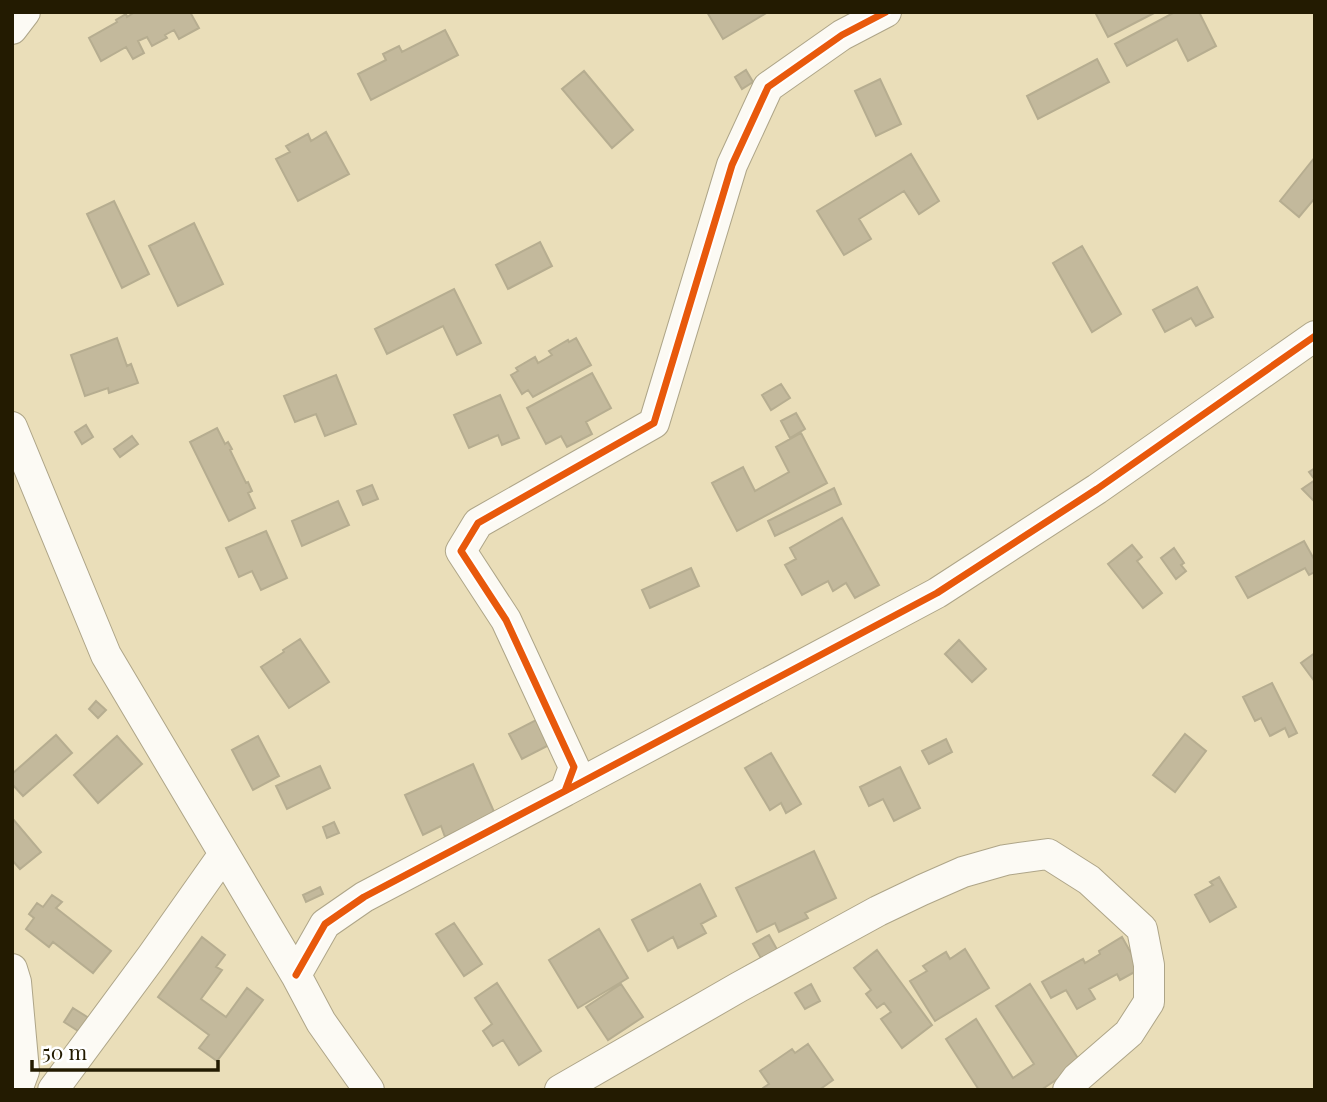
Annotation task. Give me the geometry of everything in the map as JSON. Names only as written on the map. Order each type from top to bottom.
[{"type":"street","points":[[12,29],[25,12]]},
{"type":"street","points":[[565,791],[574,767],[506,620],[461,551],[478,523],[654,423],[732,165],[768,87],[842,34],[886,12]]},
{"type":"street","points":[[296,975],[325,923],[354,903],[937,593],[1097,489],[1315,337]]},
{"type":"street","points":[[12,427],[106,655],[296,975],[321,1022],[369,1090]]},
{"type":"street","points":[[569,1087],[739,987],[878,911],[963,872],[1005,860],[1048,853],[1089,880],[1142,929],[1149,965],[1149,1002],[1129,1033],[1077,1078],[1068,1090]]},
{"type":"street","points":[[53,1090],[224,854]]},
{"type":"street","points":[[12,969],[16,982],[24,1071],[17,1090]]},
{"type":"building","points":[[135,12],[190,12],[199,28],[179,39],[174,30],[165,35],[167,38],[152,46],[147,37],[138,41],[144,53],[133,59],[126,47],[101,61],[89,38],[126,14],[127,17]]},
{"type":"building","points":[[707,12],[768,12],[723,39]]},
{"type":"building","points":[[1095,12],[1156,12],[1108,37]]},
{"type":"building","points":[[1175,12],[1199,12],[1216,46],[1188,61],[1177,39],[1127,66],[1115,44]]},
{"type":"building","points":[[445,30],[458,55],[371,100],[358,74],[386,60],[383,54],[399,46],[402,52]]},
{"type":"building","points":[[1097,59],[1109,82],[1038,119],[1027,96]]},
{"type":"building","points":[[746,70],[753,82],[742,89],[735,77]]},
{"type":"building","points":[[584,71],[633,130],[612,148],[562,89]]},
{"type":"building","points":[[880,79],[901,124],[876,136],[855,91]]},
{"type":"building","points":[[326,132],[349,174],[298,201],[276,159],[290,152],[286,146],[308,134],[311,141]]},
{"type":"building","points":[[911,154],[939,201],[919,214],[904,191],[859,219],[871,239],[844,255],[817,211]]},
{"type":"building","points":[[1315,157],[1315,198],[1299,217],[1280,201]]},
{"type":"building","points":[[114,201],[149,274],[122,288],[87,214]]},
{"type":"building","points":[[194,223],[223,284],[178,306],[149,246]]},
{"type":"building","points":[[540,242],[552,266],[508,289],[496,265]]},
{"type":"building","points":[[1082,246],[1121,314],[1092,332],[1053,263]]},
{"type":"building","points":[[1197,287],[1213,317],[1196,326],[1191,318],[1165,332],[1153,310]]},
{"type":"building","points":[[454,289],[481,343],[457,355],[443,326],[387,354],[375,329]]},
{"type":"building","points":[[117,338],[127,366],[131,364],[138,383],[109,393],[108,388],[85,396],[71,355]]},
{"type":"building","points":[[576,338],[591,365],[533,397],[528,390],[522,394],[511,375],[518,371],[516,368],[535,357],[538,363],[552,355],[549,351]]},
{"type":"building","points":[[592,373],[611,408],[586,422],[592,434],[567,447],[561,436],[546,444],[527,408]]},
{"type":"building","points":[[336,375],[356,424],[325,436],[316,414],[295,422],[284,396]]},
{"type":"building","points":[[781,384],[790,398],[771,410],[762,395]]},
{"type":"building","points":[[500,395],[519,438],[502,445],[498,435],[469,448],[454,415]]},
{"type":"building","points":[[796,413],[805,429],[790,438],[781,421]]},
{"type":"building","points":[[86,425],[93,437],[82,444],[75,432]]},
{"type":"building","points":[[217,428],[225,444],[228,442],[246,483],[248,482],[252,491],[248,493],[255,508],[229,521],[190,442]]},
{"type":"building","points":[[801,433],[827,483],[737,531],[712,483],[743,467],[755,491],[789,472],[776,447]]},
{"type":"building","points":[[132,436],[138,444],[120,457],[114,449]]},
{"type":"building","points":[[1315,468],[1315,480],[1309,472]]},
{"type":"building","points":[[1315,480],[1315,502],[1302,489]]},
{"type":"building","points":[[372,485],[378,499],[363,505],[357,491]]},
{"type":"building","points":[[834,488],[841,504],[775,536],[768,521]]},
{"type":"building","points":[[338,501],[349,525],[302,546],[292,521]]},
{"type":"building","points":[[842,518],[879,585],[855,598],[846,583],[833,591],[828,581],[802,595],[785,565],[796,559],[790,548]]},
{"type":"building","points":[[266,531],[287,578],[261,590],[252,571],[239,577],[226,548]]},
{"type":"building","points":[[1304,541],[1315,561],[1315,572],[1309,575],[1305,568],[1248,598],[1236,577]]},
{"type":"building","points":[[1132,545],[1142,557],[1137,561],[1162,593],[1143,608],[1108,564]]},
{"type":"building","points":[[1174,548],[1186,571],[1176,579],[1161,558]]},
{"type":"building","points":[[691,568],[699,586],[650,608],[642,590]]},
{"type":"building","points":[[300,639],[329,682],[289,708],[261,667]]},
{"type":"building","points":[[959,640],[986,669],[972,682],[945,654]]},
{"type":"building","points":[[1315,653],[1315,682],[1301,663]]},
{"type":"building","points":[[1272,683],[1297,733],[1289,737],[1285,728],[1270,736],[1261,718],[1255,721],[1243,697]]},
{"type":"building","points":[[96,701],[106,710],[98,718],[89,709]]},
{"type":"building","points":[[536,720],[549,745],[522,759],[509,734]]},
{"type":"building","points":[[1185,734],[1206,751],[1175,792],[1153,775]]},
{"type":"building","points":[[56,735],[72,753],[23,796],[12,784],[12,774]]},
{"type":"building","points":[[117,736],[142,764],[98,803],[74,775]]},
{"type":"building","points":[[258,736],[279,776],[253,790],[232,750]]},
{"type":"building","points":[[946,739],[952,752],[929,764],[922,751]]},
{"type":"building","points":[[771,753],[801,804],[786,813],[781,803],[770,810],[745,768]]},
{"type":"building","points":[[473,764],[495,814],[445,837],[441,826],[423,835],[405,795]]},
{"type":"building","points":[[320,766],[330,788],[287,809],[276,786]]},
{"type":"building","points":[[900,767],[920,808],[894,821],[883,799],[869,806],[860,787]]},
{"type":"building","points":[[12,818],[41,852],[20,869],[12,860]]},
{"type":"building","points":[[334,822],[339,833],[327,838],[323,827]]},
{"type":"building","points":[[814,851],[836,898],[805,913],[808,918],[779,932],[775,923],[757,932],[736,888]]},
{"type":"building","points":[[1219,877],[1236,907],[1210,922],[1195,895],[1213,885],[1210,882]]},
{"type":"building","points":[[700,884],[716,916],[701,924],[706,933],[678,948],[673,937],[648,951],[632,920]]},
{"type":"building","points":[[320,887],[323,894],[306,902],[303,895]]},
{"type":"building","points":[[52,895],[62,902],[56,908],[111,951],[93,973],[53,942],[49,947],[26,929],[34,918],[29,914],[37,903],[43,907]]},
{"type":"building","points":[[454,923],[482,964],[464,976],[436,934]]},
{"type":"building","points":[[599,929],[628,978],[578,1008],[549,960]]},
{"type":"building","points":[[769,935],[779,953],[763,962],[753,944]]},
{"type":"building","points":[[202,937],[225,955],[216,967],[222,970],[201,999],[226,1017],[247,988],[263,1000],[217,1061],[199,1048],[209,1035],[158,997]]},
{"type":"building","points":[[1122,937],[1140,969],[1120,980],[1117,974],[1089,989],[1095,999],[1077,1009],[1066,990],[1051,998],[1042,982],[1083,959],[1085,963]]},
{"type":"building","points":[[965,949],[989,988],[935,1021],[910,981],[927,971],[923,966],[946,952],[950,959]]},
{"type":"building","points":[[877,950],[932,1025],[902,1048],[881,1019],[891,1012],[884,1003],[877,1008],[866,994],[871,990],[854,968]]},
{"type":"building","points":[[497,983],[541,1051],[519,1065],[503,1040],[493,1046],[483,1031],[492,1024],[475,998]]},
{"type":"building","points":[[621,984],[643,1017],[608,1040],[586,1007]]},
{"type":"building","points":[[811,984],[820,1001],[805,1009],[795,993]]},
{"type":"building","points":[[1030,984],[1081,1063],[1041,1090],[979,1090],[946,1039],[976,1019],[1013,1078],[1034,1064],[996,1006]]},
{"type":"building","points":[[73,1008],[92,1020],[83,1034],[64,1022]]},
{"type":"building","points":[[808,1044],[833,1080],[819,1090],[764,1090],[769,1084],[760,1071],[792,1049],[795,1053]]},
{"type":"cycle path","points":[[296,975],[325,924],[364,897],[565,791],[574,767],[506,620],[461,551],[478,523],[654,423],[732,165],[768,87],[842,35],[886,12]]},
{"type":"cycle path","points":[[565,791],[937,593],[1097,489],[1315,336]]}]
